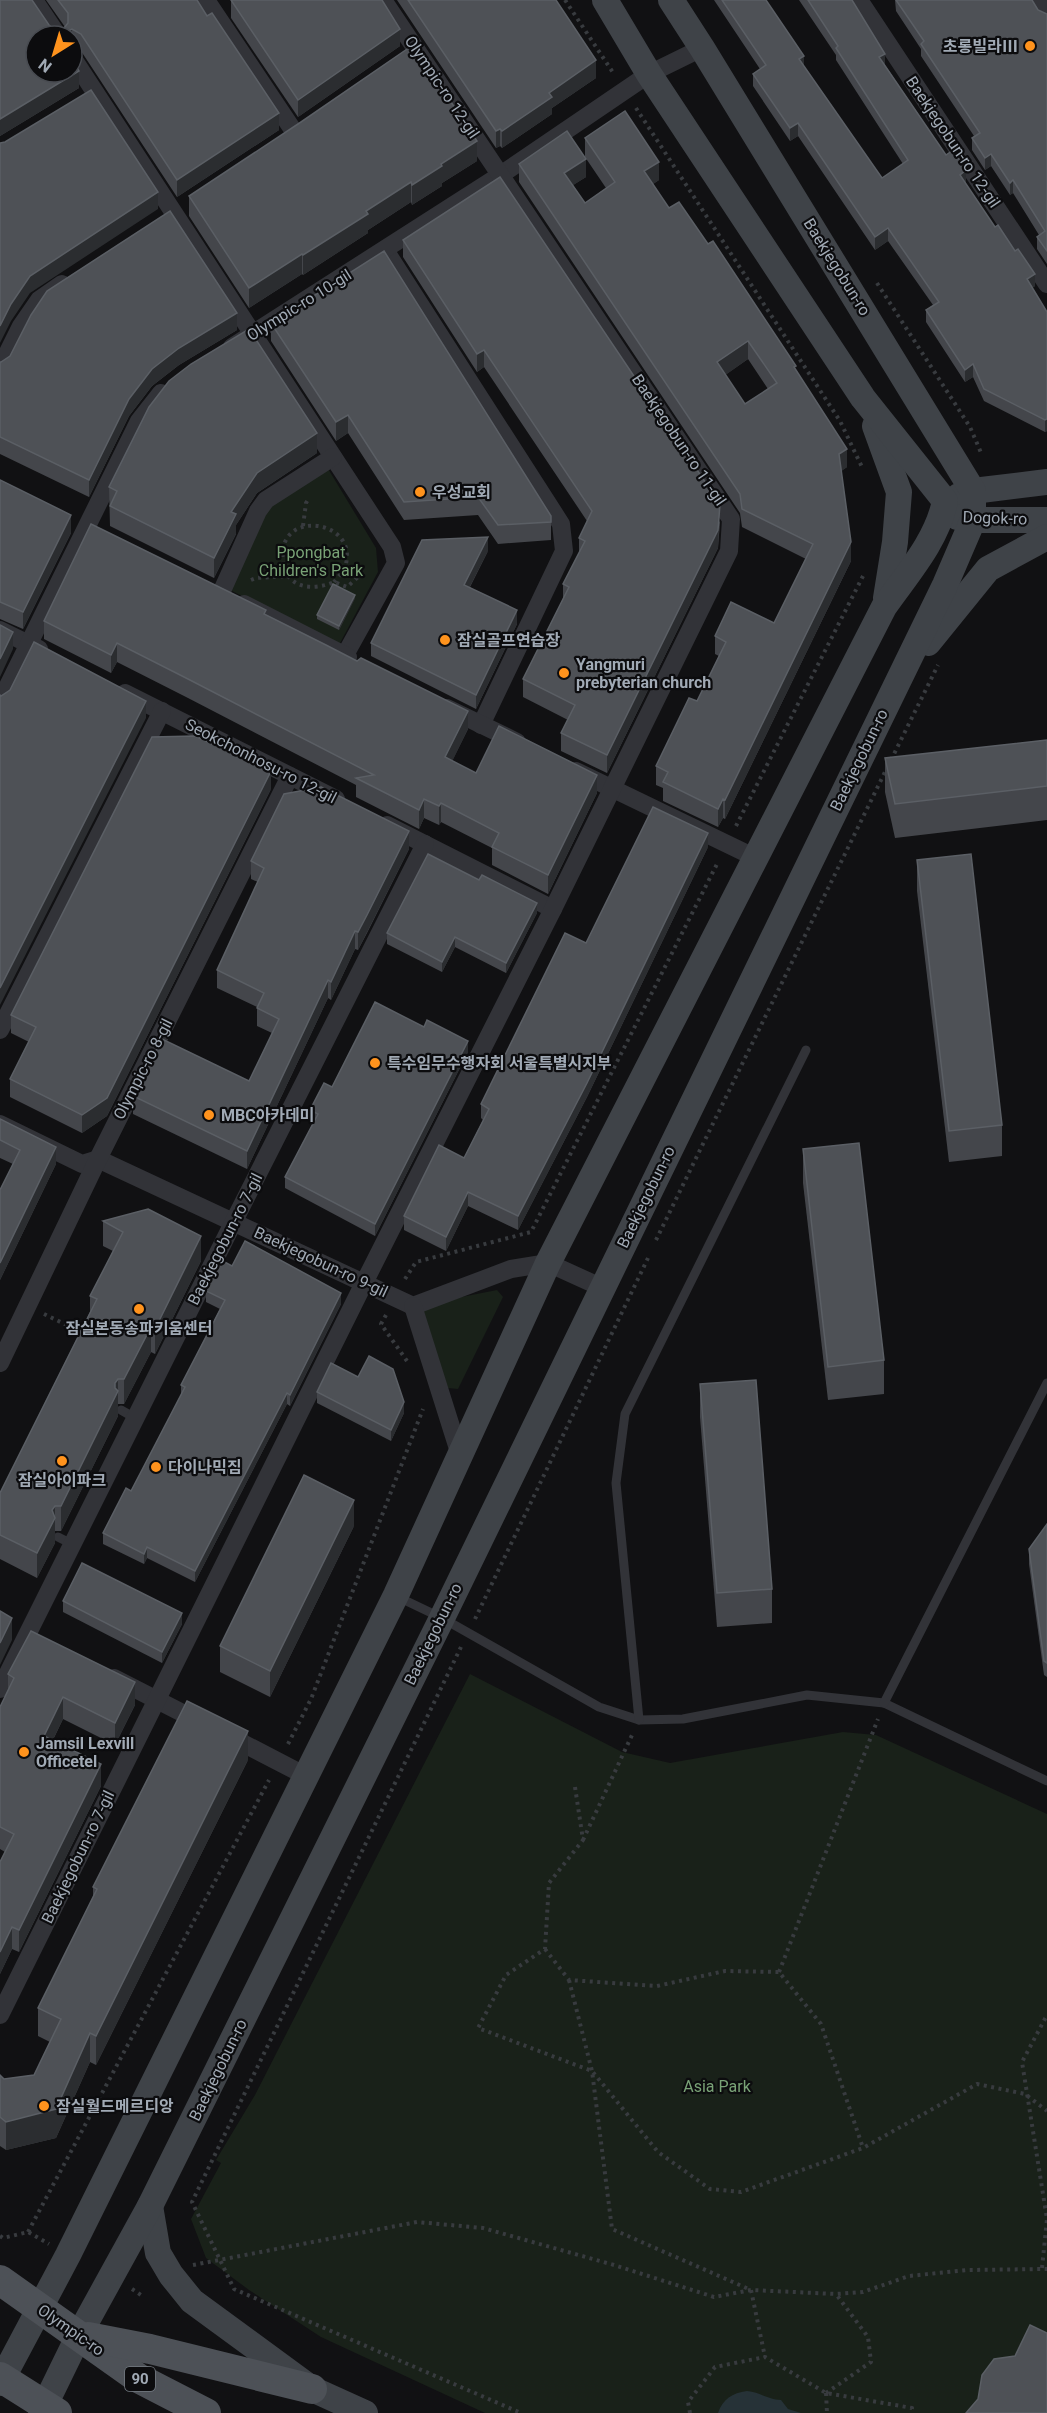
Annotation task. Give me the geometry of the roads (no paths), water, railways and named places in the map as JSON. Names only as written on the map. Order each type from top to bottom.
[{"type":"main road","points":[[48,2411],[1,2379],[69,2255],[396,1595],[548,1263],[884,607],[935,533],[944,508],[863,398],[649,74],[605,0]]},
{"type":"main road","name":"Baekjegobun-ro","points":[[48,2411],[79,2336],[150,2206],[442,1618],[974,520],[973,491],[702,48],[670,0]]},
{"type":"main road","points":[[863,398],[899,492],[895,542],[884,607]]},
{"type":"main road","name":"Dogok-ro","points":[[944,508],[973,491],[1047,482]]},
{"type":"main road","name":"Dogok-ro","points":[[944,508],[974,520],[1047,520]]},
{"type":"main road","points":[[897,683],[988,569],[1047,537]]},
{"type":"main road","points":[[150,2206],[158,2253],[171,2275],[192,2301],[312,2389]]},
{"type":"main road","name":"Olympic-ro","points":[[0,2280],[138,2378],[207,2413]]},
{"type":"main road","points":[[79,2336],[150,2349],[312,2389],[365,2413]]},
{"type":"street","points":[[34,0],[50,24]]},
{"type":"street","points":[[206,0],[295,133]]},
{"type":"street","name":"Olympic-ro 12-gil","points":[[383,0],[502,174]]},
{"type":"street","name":"Baekjegobun-ro 12-gil","points":[[858,0],[1047,284]]},
{"type":"street","points":[[1036,0],[1047,16]]},
{"type":"street","name":"Olympic-ro 10-gil","points":[[218,356],[502,174],[649,74],[702,48]]},
{"type":"street","points":[[397,62],[416,49]]},
{"type":"street","points":[[84,76],[392,547],[396,563],[345,655]]},
{"type":"street","points":[[76,103],[94,92]]},
{"type":"street","points":[[276,145],[314,120]]},
{"type":"street","name":"Baekjegobun-ro 11-gil","points":[[502,174],[731,519],[729,551],[553,909]]},
{"type":"street","points":[[154,225],[192,200]]},
{"type":"street","points":[[385,250],[561,524],[564,551],[481,724]]},
{"type":"street","points":[[0,368],[21,326],[39,300],[78,274]]},
{"type":"street","points":[[0,702],[29,644],[80,524],[139,421],[161,393],[177,381]]},
{"type":"street","points":[[221,593],[258,511],[266,500],[333,456]]},
{"type":"street","points":[[80,524],[106,537]]},
{"type":"street","points":[[200,583],[366,666]]},
{"type":"street","points":[[0,630],[60,660]]},
{"type":"street","name":"Seokchonhosu-ro 12-gil","points":[[111,686],[352,807]]},
{"type":"street","points":[[429,698],[531,749]]},
{"type":"street","points":[[0,1030],[162,711]]},
{"type":"street","points":[[561,764],[754,857]]},
{"type":"street","name":"Olympic-ro 8-gil","points":[[0,1363],[98,1159],[290,776]]},
{"type":"street","points":[[373,818],[553,909]]},
{"type":"street","name":"Baekjegobun-ro 7-gil","points":[[0,1689],[27,1635],[65,1540],[128,1414],[234,1221],[425,844]]},
{"type":"street","name":"Baekjegobun-ro 7-gil","points":[[0,2015],[364,1282],[553,909]]},
{"type":"street","name":"Baekjegobun-ro 9-gil","points":[[0,1124],[82,1164],[98,1159],[413,1306]]},
{"type":"street","points":[[460,1455],[413,1306],[512,1269],[548,1263],[603,1288]]},
{"type":"street","points":[[9,1626],[47,1645]]},
{"type":"street","points":[[97,1670],[306,1776]]},
{"type":"lane","points":[[639,1720],[616,1483],[625,1414],[806,1050]]},
{"type":"lane","points":[[884,1703],[1047,1383]]},
{"type":"lane","points":[[396,1595],[442,1618],[599,1707],[639,1720],[683,1719],[807,1695],[884,1703],[1047,1781]]},
{"type":"place","name":"초롱빌라Ⅲ","points":[[1030,46]]},
{"type":"place","name":"우성교회","points":[[420,492]]},
{"type":"place","name":"잠실골프연습장","points":[[445,640]]},
{"type":"place","name":"Yangmuri prebyterian church","points":[[564,673]]},
{"type":"place","name":"특수임무수행자회 서울특별시지부","points":[[375,1063]]},
{"type":"place","name":"MBC아카데미","points":[[209,1115]]},
{"type":"place","name":"잠실본동송파키움센터","points":[[139,1309]]},
{"type":"place","name":"잠실아이파크","points":[[62,1461]]},
{"type":"place","name":"다이나믹짐","points":[[156,1467]]},
{"type":"place","name":"Jamsil Lexvill Officetel","points":[[24,1752]]},
{"type":"place","name":"잠실월드메르디앙","points":[[44,2106]]},
{"type":"park label","name":"Ppongbat Children's Park","points":[[311,561]]},
{"type":"park label","name":"Asia Park","points":[[717,2086]]}]
